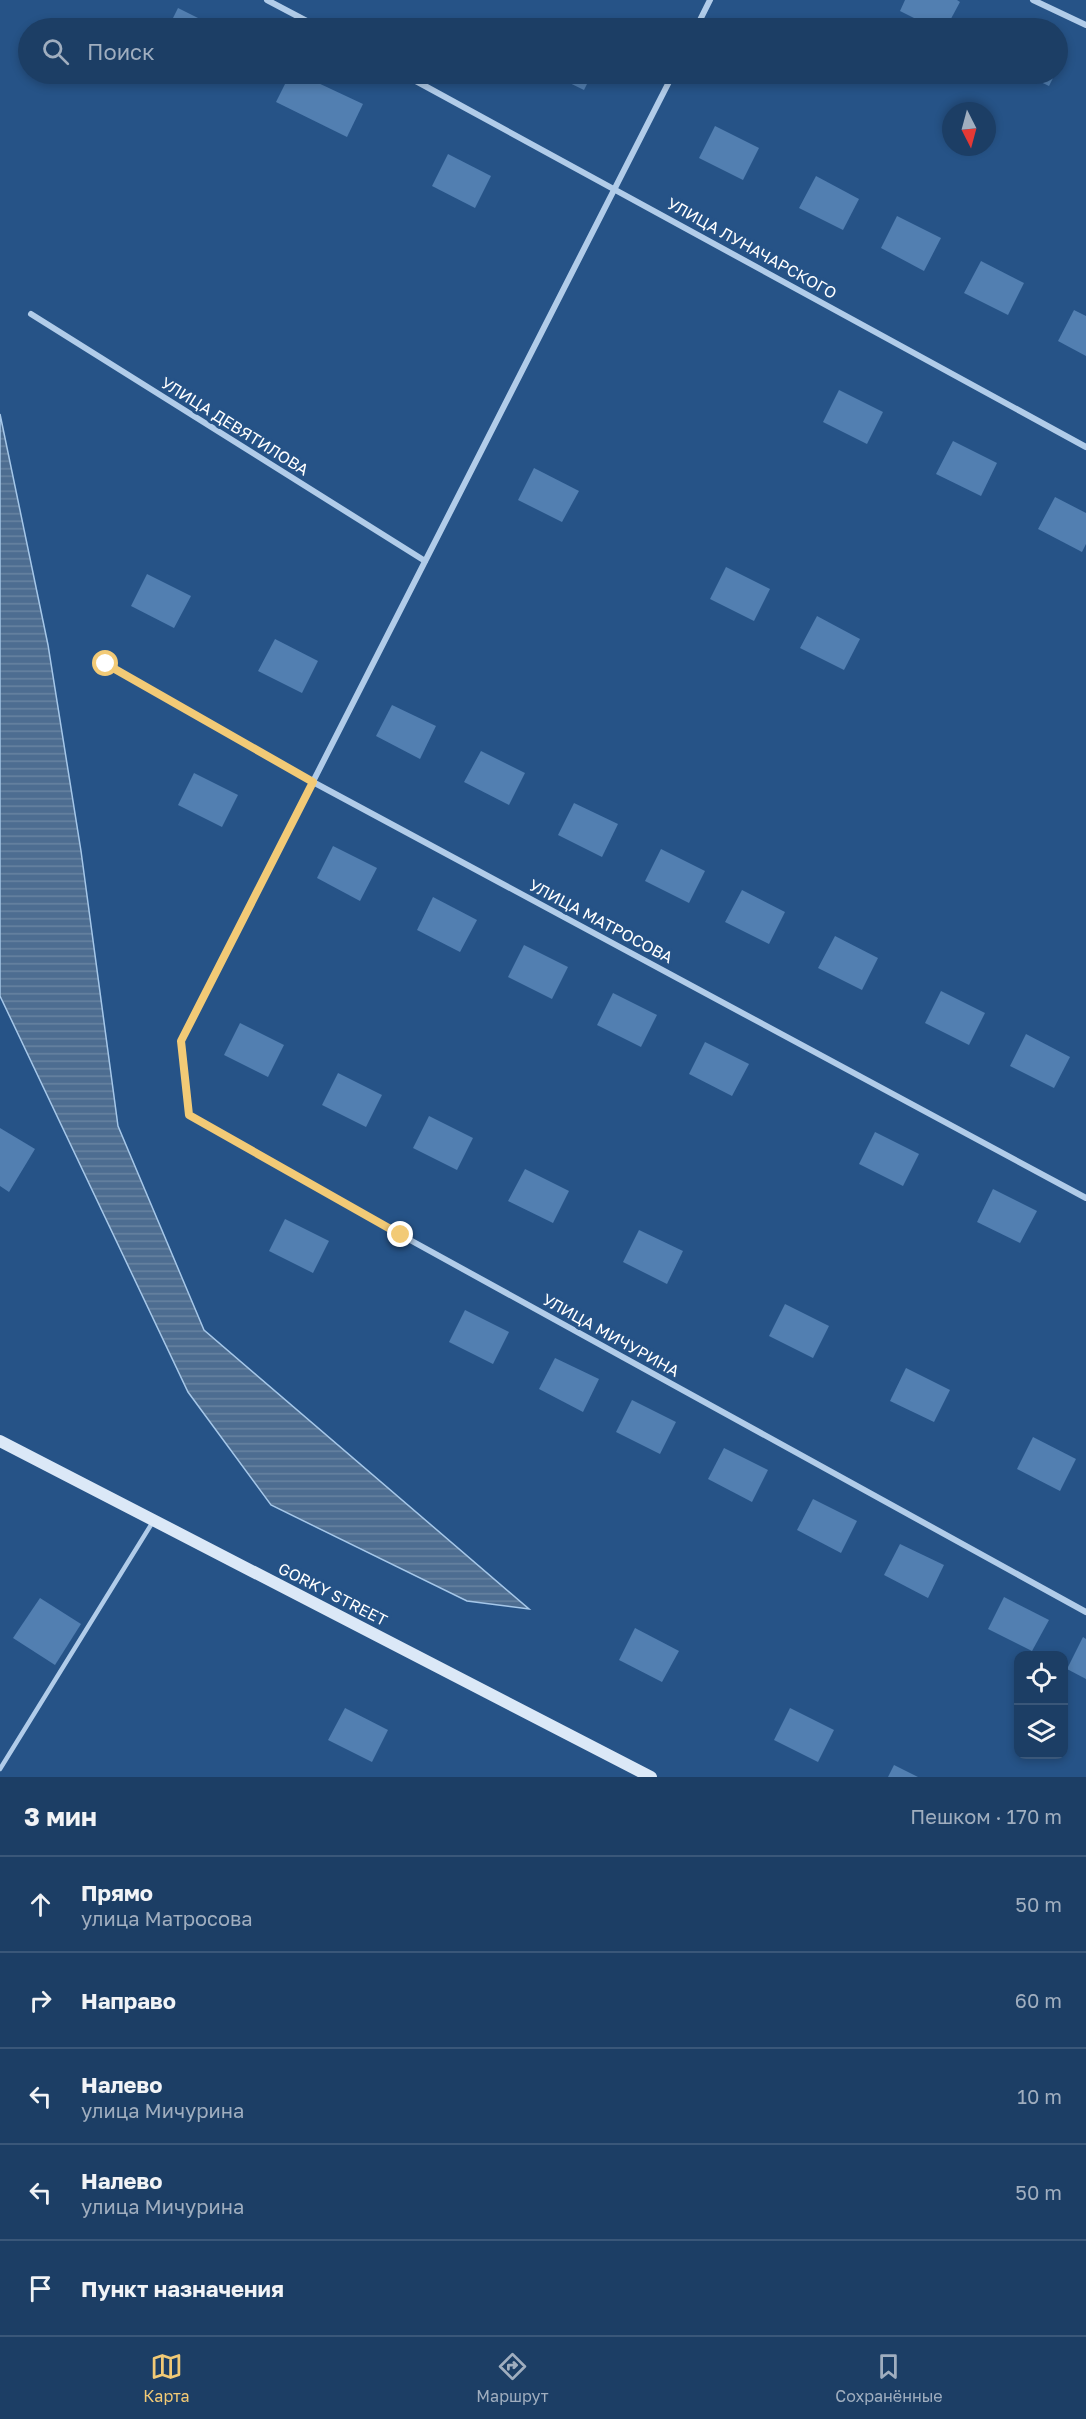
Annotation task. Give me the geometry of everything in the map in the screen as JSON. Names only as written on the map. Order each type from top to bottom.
[{"type":"main road","name":"GORKY STREET","points":[[0,1441],[651,1777]]},
{"type":"street","points":[[267,0],[301,18]]},
{"type":"street","points":[[701,18],[710,0]]},
{"type":"street","points":[[1033,0],[1086,25]]},
{"type":"street","name":"УЛИЦА ЛУНАЧАРСКОГО","points":[[423,84],[615,187],[1086,447]]},
{"type":"street","points":[[313,782],[668,84]]},
{"type":"street","name":"УЛИЦА ДЕВЯТИЛОВА","points":[[31,314],[425,561]]},
{"type":"street","name":"УЛИЦА МАТРОСОВА","points":[[106,664],[313,782],[1086,1198]]},
{"type":"street","name":"УЛИЦА МИЧУРИНА","points":[[313,782],[181,1041],[189,1115],[401,1235],[1086,1612]]},
{"type":"lane","points":[[0,1769],[154,1520]]},
{"type":"water","points":[[0,414],[48,645],[81,851],[118,1126],[204,1330],[529,1609],[467,1601],[271,1505],[188,1392],[0,996]]},
{"type":"building","points":[[905,0],[957,0],[960,2],[951,18],[914,18],[900,11]]},
{"type":"building","points":[[178,8],[198,18],[173,18]]},
{"type":"building","points":[[285,84],[320,84],[363,104],[347,137],[276,102]]},
{"type":"building","points":[[572,84],[587,84],[584,90]]},
{"type":"building","points":[[715,126],[759,148],[743,180],[699,158]]},
{"type":"building","points":[[448,154],[491,176],[475,208],[432,186]]},
{"type":"building","points":[[816,176],[859,199],[843,230],[799,208]]},
{"type":"building","points":[[897,216],[941,238],[924,271],[881,248]]},
{"type":"building","points":[[981,261],[1024,283],[1008,315],[964,293]]},
{"type":"building","points":[[1074,310],[1086,316],[1086,356],[1058,341]]},
{"type":"building","points":[[839,390],[883,412],[867,444],[823,422]]},
{"type":"building","points":[[953,441],[997,463],[981,496],[936,474]]},
{"type":"building","points":[[534,468],[579,491],[562,522],[518,500]]},
{"type":"building","points":[[1055,497],[1086,513],[1086,544],[1082,552],[1038,529]]},
{"type":"building","points":[[726,567],[770,589],[754,621],[710,599]]},
{"type":"building","points":[[147,574],[191,596],[174,628],[131,606]]},
{"type":"building","points":[[817,616],[860,639],[844,670],[800,648]]},
{"type":"building","points":[[275,639],[318,661],[302,693],[258,671]]},
{"type":"building","points":[[392,705],[436,726],[420,759],[376,736]]},
{"type":"building","points":[[481,751],[525,773],[509,805],[464,782]]},
{"type":"building","points":[[194,773],[238,795],[222,827],[178,805]]},
{"type":"building","points":[[574,803],[618,824],[602,857],[558,835]]},
{"type":"building","points":[[333,846],[377,868],[360,901],[317,878]]},
{"type":"building","points":[[661,849],[705,871],[689,903],[645,881]]},
{"type":"building","points":[[742,890],[785,912],[769,944],[725,922]]},
{"type":"building","points":[[433,897],[477,920],[460,952],[417,930]]},
{"type":"building","points":[[835,936],[878,958],[862,990],[818,968]]},
{"type":"building","points":[[524,945],[568,967],[552,999],[508,977]]},
{"type":"building","points":[[941,991],[985,1013],[969,1045],[925,1023]]},
{"type":"building","points":[[613,993],[657,1015],[641,1047],[597,1025]]},
{"type":"building","points":[[240,1023],[284,1045],[268,1077],[224,1055]]},
{"type":"building","points":[[1026,1034],[1070,1057],[1054,1088],[1010,1066]]},
{"type":"building","points":[[705,1042],[749,1064],[732,1096],[689,1074]]},
{"type":"building","points":[[338,1073],[382,1095],[366,1127],[322,1105]]},
{"type":"building","points":[[429,1116],[473,1138],[457,1170],[413,1148]]},
{"type":"building","points":[[0,1128],[35,1149],[9,1192],[0,1186]]},
{"type":"building","points":[[875,1132],[919,1154],[903,1186],[859,1164]]},
{"type":"building","points":[[525,1169],[569,1191],[553,1223],[508,1201]]},
{"type":"building","points":[[993,1189],[1037,1211],[1020,1243],[977,1222]]},
{"type":"building","points":[[285,1219],[329,1241],[313,1273],[269,1251]]},
{"type":"building","points":[[639,1230],[683,1251],[667,1284],[623,1262]]},
{"type":"building","points":[[785,1304],[829,1326],[813,1358],[769,1336]]},
{"type":"building","points":[[465,1310],[509,1332],[493,1364],[449,1342]]},
{"type":"building","points":[[555,1358],[599,1379],[583,1412],[539,1389]]},
{"type":"building","points":[[906,1368],[950,1390],[934,1422],[890,1401]]},
{"type":"building","points":[[632,1400],[676,1422],[660,1454],[616,1432]]},
{"type":"building","points":[[1033,1437],[1076,1459],[1060,1491],[1017,1469]]},
{"type":"building","points":[[724,1448],[768,1470],[752,1502],[708,1479]]},
{"type":"building","points":[[813,1499],[857,1521],[841,1553],[797,1530]]},
{"type":"building","points":[[900,1544],[944,1565],[928,1598],[884,1575]]},
{"type":"building","points":[[1004,1597],[1049,1620],[1032,1651],[988,1629]]},
{"type":"building","points":[[40,1598],[81,1624],[55,1665],[13,1638]]},
{"type":"building","points":[[635,1628],[679,1651],[662,1682],[619,1660]]},
{"type":"building","points":[[1083,1637],[1086,1639],[1086,1679],[1068,1670]]},
{"type":"building","points":[[345,1708],[388,1730],[372,1762],[328,1740]]},
{"type":"building","points":[[790,1708],[834,1730],[818,1762],[774,1740]]},
{"type":"building","points":[[894,1765],[918,1777],[888,1777]]},
{"type":"route","points":[[106,664],[313,782],[181,1041],[189,1115],[401,1235]]}]
